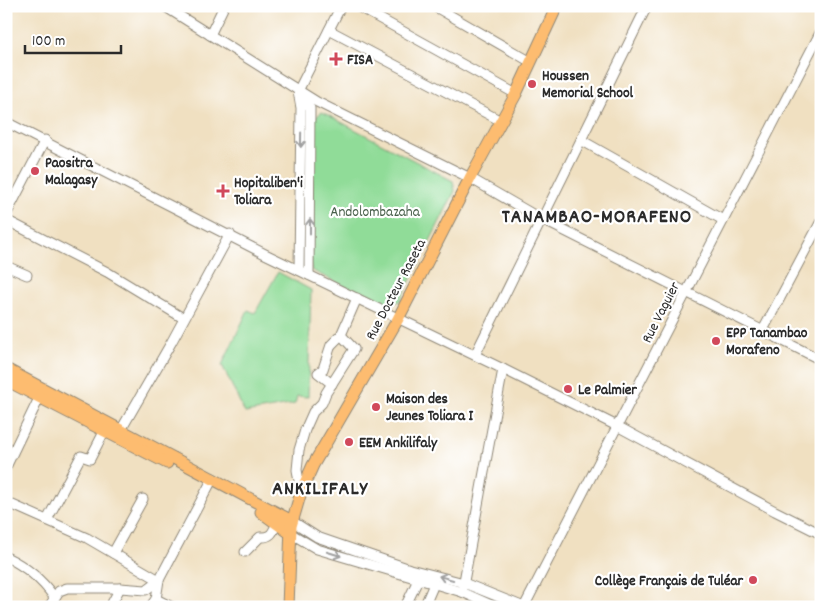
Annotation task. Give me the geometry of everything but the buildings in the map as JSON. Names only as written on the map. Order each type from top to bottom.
[{"type":"main road","name":"Rue Docteur Raseta","points":[[288,607],[292,521],[301,492],[313,465],[398,319],[470,178],[516,94],[558,6]]},
{"type":"main road","points":[[6,369],[104,432],[292,521]]},
{"type":"main road","points":[[6,380],[41,393],[121,430],[211,481],[277,522],[290,533]]},
{"type":"street","points":[[164,6],[317,102],[470,178],[541,219],[762,332],[821,360]]},
{"type":"street","points":[[210,35],[224,6]]},
{"type":"street","points":[[299,270],[301,108],[298,91],[341,6]]},
{"type":"street","points":[[357,6],[516,94]]},
{"type":"street","points":[[434,6],[531,62]]},
{"type":"street","points":[[474,355],[647,6]]},
{"type":"street","points":[[329,30],[501,121]]},
{"type":"street","name":"Rue Vaguier","points":[[524,607],[821,31]]},
{"type":"street","points":[[298,91],[310,108],[310,275]]},
{"type":"street","points":[[6,122],[45,140],[299,270],[503,368],[821,534]]},
{"type":"street","points":[[6,215],[45,140]]},
{"type":"street","points":[[581,140],[723,220]]},
{"type":"street","points":[[6,220],[107,272],[183,318]]},
{"type":"street","points":[[762,332],[821,221]]},
{"type":"street","points":[[121,430],[230,234]]},
{"type":"street","points":[[6,266],[27,275]]},
{"type":"street","points":[[332,384],[318,373],[323,369],[330,345],[341,335],[357,298]]},
{"type":"street","points":[[301,492],[297,470],[304,430],[313,412],[322,402],[354,349],[341,335]]},
{"type":"street","points":[[328,357],[342,367]]},
{"type":"street","points":[[463,588],[503,368]]},
{"type":"street","points":[[6,467],[41,393]]},
{"type":"street","points":[[47,520],[81,456],[90,459],[104,432]]},
{"type":"street","points":[[49,607],[59,591],[67,588],[146,590],[159,580],[211,481]]},
{"type":"street","points":[[114,553],[143,499]]},
{"type":"street","points":[[6,502],[87,538],[159,580]]},
{"type":"street","points":[[292,521],[316,537],[524,607]]},
{"type":"street","points":[[245,552],[260,537],[266,538],[271,534],[277,522]]},
{"type":"street","points":[[290,533],[317,549],[418,580],[463,588],[496,607]]},
{"type":"street","points":[[6,557],[35,576],[54,597]]},
{"type":"street","points":[[158,602],[159,580]]},
{"type":"street","points":[[405,607],[418,580]]},
{"type":"street","points":[[424,607],[434,584]]},
{"type":"street","points":[[112,603],[120,588]]},
{"type":"street","points":[[150,607],[158,602]]},
{"type":"street","points":[[158,602],[172,607]]},
{"type":"green space","name":"Andolombazaha","points":[[322,112],[453,181],[455,191],[400,301],[385,306],[311,270],[313,119]]},
{"type":"green space","points":[[278,272],[311,290],[308,397],[297,396],[295,404],[245,413],[222,365],[248,310],[255,313]]},
{"type":"place","name":"FISA","points":[[336,59]]},
{"type":"place","name":"Houssen Memorial School","points":[[532,84]]},
{"type":"place","name":"Paositra Malagasy","points":[[35,171]]},
{"type":"place","name":"Hopitaliben'i Toliara","points":[[223,191]]},
{"type":"place","name":"EPP Tanambao Morafeno","points":[[716,341]]},
{"type":"place","name":"Le Palmier","points":[[568,389]]},
{"type":"place","name":"Maison des Jeunes Toliara I","points":[[376,407]]},
{"type":"place","name":"EEM Ankilifaly","points":[[349,442]]},
{"type":"place","name":"Collège Français de Tuléar","points":[[753,580]]},
{"type":"district","name":"TANAMBAO-MORAFENO","points":[[597,215]]},
{"type":"district","name":"ANKILIFALY","points":[[320,487]]}]
